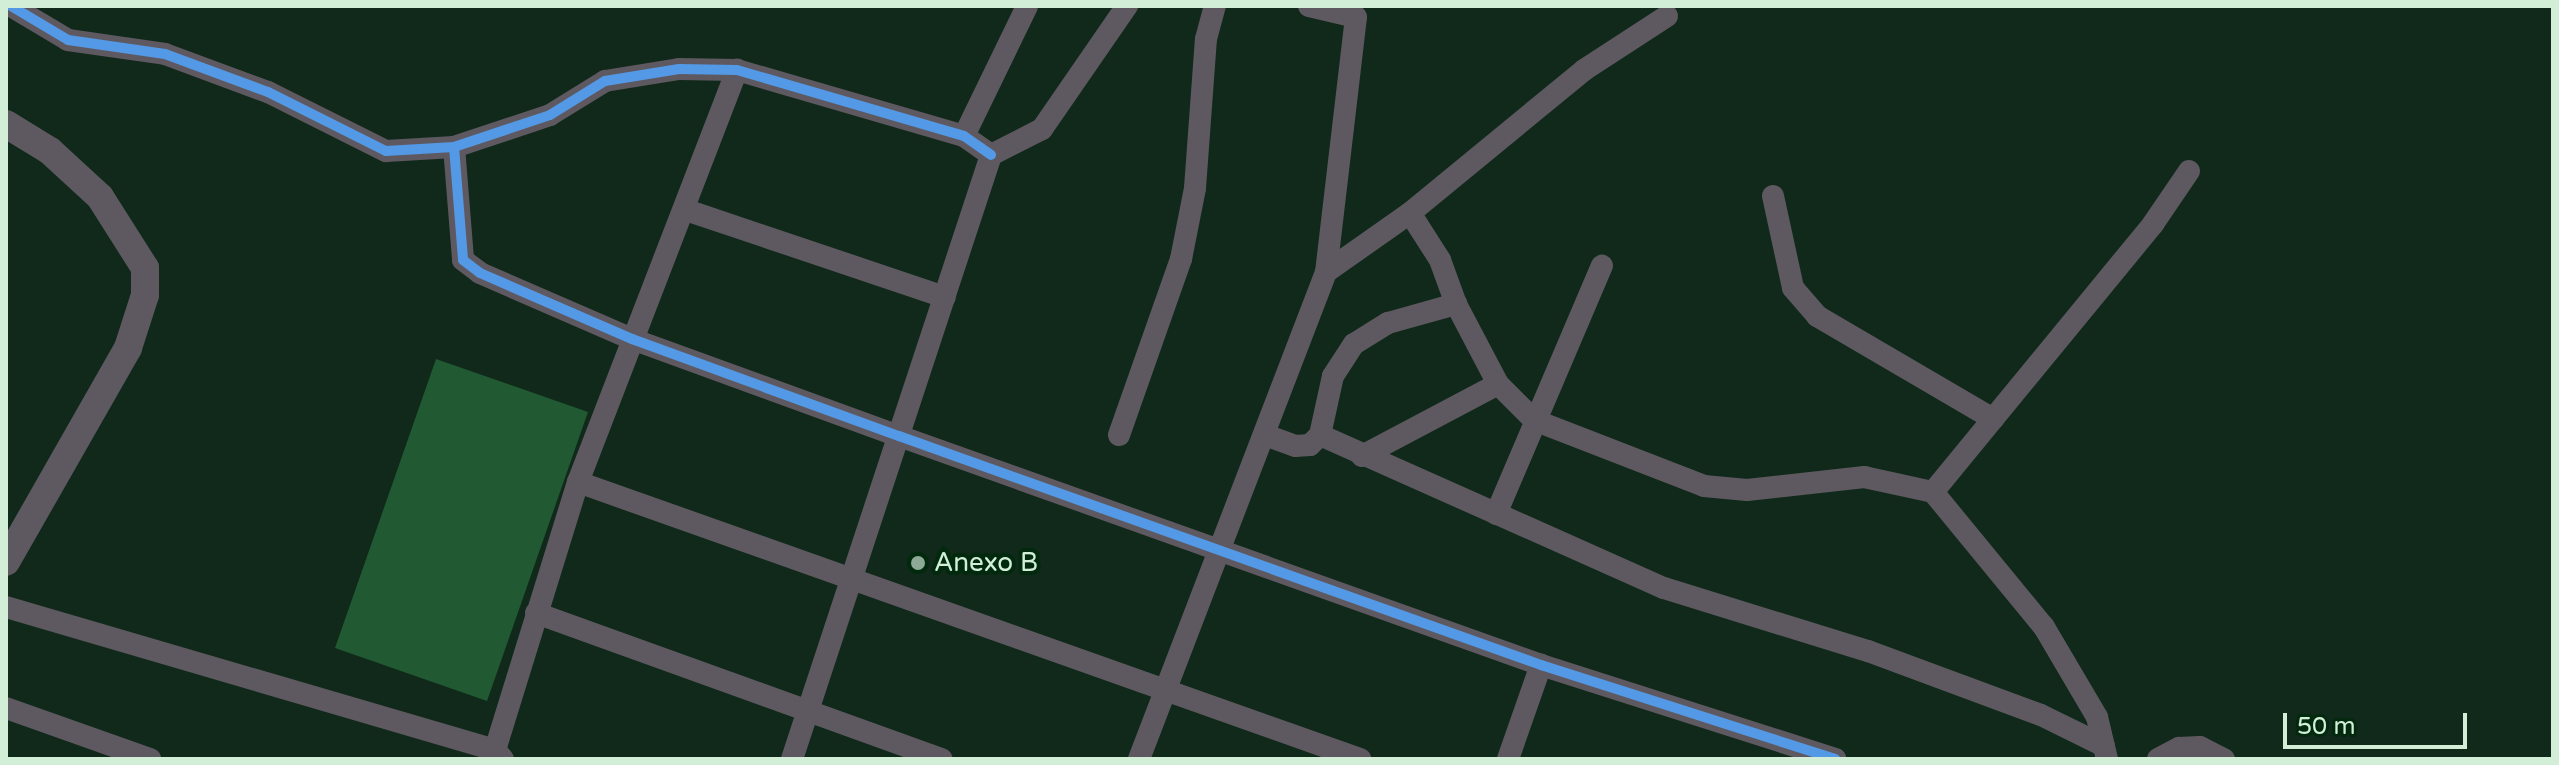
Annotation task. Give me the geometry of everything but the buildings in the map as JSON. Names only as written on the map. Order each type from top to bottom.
[{"type":"street","points":[[11,6],[68,40],[165,54],[268,92],[386,151],[454,147],[550,115],[605,81],[679,69],[737,70],[964,136],[991,155]]},
{"type":"street","points":[[964,136],[1027,6]]},
{"type":"street","points":[[792,759],[849,577],[899,436],[991,155],[1042,129],[1127,6]]},
{"type":"street","points":[[1119,435],[1181,259],[1195,188],[1206,39],[1215,6]]},
{"type":"street","points":[[1139,759],[1162,690],[1223,549],[1326,272],[1356,17],[1309,6]]},
{"type":"street","points":[[1326,272],[1410,213],[1584,70],[1667,16]]},
{"type":"street","points":[[6,607],[499,755],[536,613],[578,482],[632,339],[686,210],[737,70]]},
{"type":"street","points":[[6,124],[50,151],[100,197],[145,268],[145,295],[128,348],[6,562]]},
{"type":"street","points":[[454,147],[463,260],[480,273],[632,339],[899,436],[1223,549],[1541,665],[1823,757]]},
{"type":"street","points":[[1933,492],[2153,224],[2189,171]]},
{"type":"street","points":[[1773,196],[1793,288],[1817,316],[1993,419]]},
{"type":"street","points":[[686,210],[945,297]]},
{"type":"street","points":[[1410,213],[1440,260],[1456,304],[1498,384],[1534,420],[1704,486],[1747,490],[1864,477],[1933,492],[2044,627],[2097,717],[2106,753]]},
{"type":"street","points":[[1496,514],[1602,266]]},
{"type":"street","points":[[1265,435],[1295,446],[1310,445],[1320,435],[1333,376],[1354,344],[1388,323],[1456,304]]},
{"type":"street","points":[[1362,456],[1498,384]]},
{"type":"street","points":[[1320,435],[1664,588],[1845,643],[2041,715],[2106,753]]},
{"type":"street","points":[[578,482],[1360,759]]},
{"type":"street","points":[[536,613],[942,759]]},
{"type":"street","points":[[1508,759],[1541,665]]},
{"type":"street","points":[[6,708],[150,759]]},
{"type":"street","points":[[2158,759],[2179,748],[2200,747],[2224,759]]},
{"type":"green space","points":[[436,359],[588,412],[487,701],[335,648]]},
{"type":"cycle path","points":[[11,6],[68,40],[165,54],[268,92],[386,151],[454,147],[550,115],[605,81],[679,69],[737,70],[964,136],[991,155]]},
{"type":"cycle path","points":[[454,147],[463,260],[480,273],[632,339],[899,436],[1541,665],[1835,759]]},
{"type":"place","name":"Anexo B","points":[[918,563]]}]
